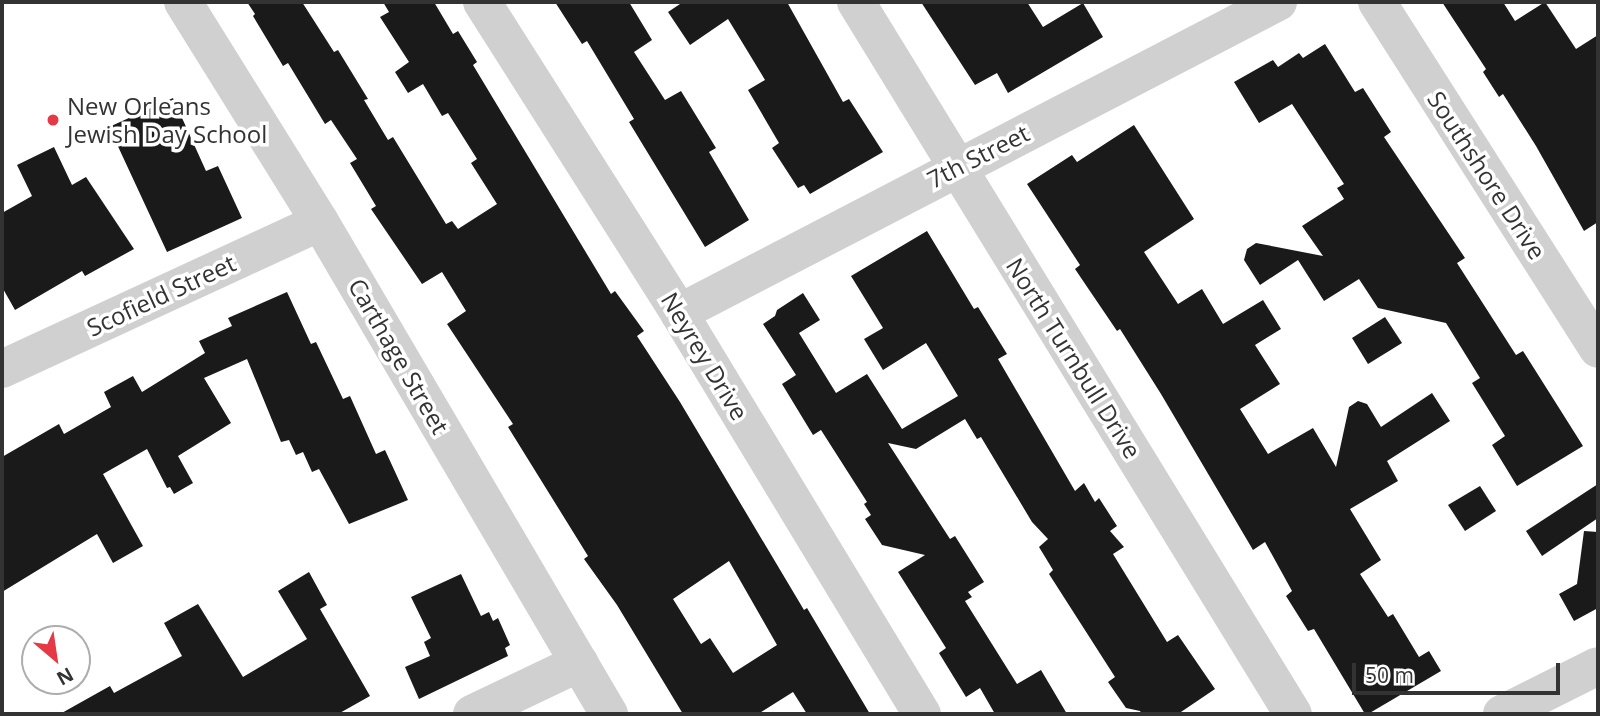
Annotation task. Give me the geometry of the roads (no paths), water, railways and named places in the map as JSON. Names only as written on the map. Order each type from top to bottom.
[{"type":"street","name":"Carthage Street","points":[[183,2],[320,222],[608,714]]},
{"type":"street","name":"Neyrey Drive","points":[[482,2],[679,313],[922,714]]},
{"type":"street","name":"North Turnbull Drive","points":[[856,2],[1293,714]]},
{"type":"street","name":"7th Street","points":[[679,313],[1278,2]]},
{"type":"street","name":"Southshore Drive","points":[[1377,2],[1598,349]]},
{"type":"street","name":"Scofield Street","points":[[2,369],[320,222]]},
{"type":"street","points":[[472,714],[579,663]]},
{"type":"street","points":[[1502,714],[1598,666]]},
{"type":"place","name":"New Orleans Jewish Day School","points":[[53,120]]}]
